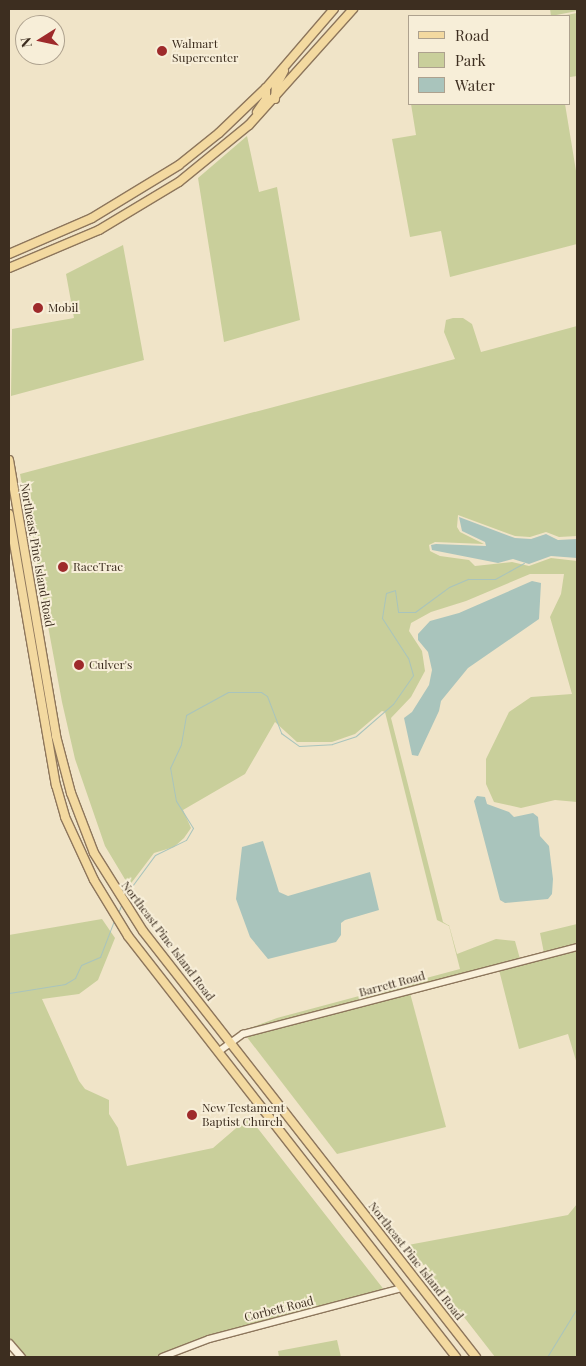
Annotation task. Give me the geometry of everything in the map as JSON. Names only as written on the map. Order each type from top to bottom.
[{"type":"main road","points":[[9,254],[74,227],[144,188],[207,143],[266,88],[334,9]]},
{"type":"main road","points":[[9,268],[66,246],[133,212],[185,178],[249,125],[275,99],[353,9]]},
{"type":"main road","points":[[275,99],[276,86],[288,62]]},
{"type":"main road","points":[[249,125],[266,99],[266,88]]},
{"type":"main road","name":"Northeast Pine Island Road","points":[[9,460],[58,745],[82,825],[117,894],[229,1042],[476,1357]]},
{"type":"main road","name":"Northeast Pine Island Road","points":[[9,514],[38,678],[50,761],[61,805],[73,837],[108,906],[119,924],[456,1357]]},
{"type":"main road","points":[[38,678],[46,689],[58,745]]},
{"type":"main road","points":[[9,1343],[21,1357]]},
{"type":"street","name":"Barrett Road","points":[[218,1052],[229,1042],[243,1034],[577,947]]},
{"type":"street","name":"Corbett Road","points":[[162,1357],[209,1339],[402,1288]]},
{"type":"green space","points":[[550,9],[577,9],[577,11],[551,15]]},
{"type":"green space","points":[[577,13],[577,76],[571,77],[571,15],[566,15]]},
{"type":"green space","points":[[411,105],[565,105],[577,177],[577,244],[450,277],[441,231],[410,237],[392,139],[416,135]]},
{"type":"green space","points":[[247,136],[259,192],[277,187],[300,320],[224,342],[198,178]]},
{"type":"green space","points":[[123,245],[144,360],[11,396],[12,329],[74,318],[66,274]]},
{"type":"green space","points":[[463,318],[472,324],[481,352],[577,326],[577,536],[559,537],[546,532],[530,537],[515,536],[458,515],[457,527],[460,532],[484,544],[435,542],[429,545],[430,551],[440,556],[469,560],[475,566],[512,562],[529,566],[551,558],[577,561],[577,802],[555,800],[521,808],[494,802],[486,784],[486,759],[509,712],[531,697],[572,694],[550,617],[561,594],[564,574],[530,574],[466,601],[431,612],[411,623],[409,631],[422,651],[425,671],[411,697],[391,718],[443,922],[449,925],[457,954],[496,939],[515,941],[520,959],[544,953],[540,933],[577,924],[577,945],[242,1031],[277,1018],[460,969],[449,926],[437,920],[385,712],[382,711],[355,734],[332,742],[297,742],[275,722],[245,774],[183,810],[191,828],[184,838],[174,847],[154,853],[129,886],[105,846],[75,759],[62,702],[20,474],[455,359],[444,332],[446,320]]},
{"type":"green space","points":[[102,919],[115,938],[98,980],[79,994],[42,999],[79,1081],[85,1089],[109,1100],[109,1114],[118,1128],[127,1166],[213,1148],[249,1117],[385,1291],[208,1336],[156,1357],[24,1357],[9,1339],[9,935]]},
{"type":"green space","points":[[577,950],[577,1064],[568,1034],[519,1049],[499,970]]},
{"type":"green space","points":[[410,993],[446,1127],[337,1154],[246,1036]]},
{"type":"green space","points":[[577,1204],[577,1357],[495,1357],[408,1245],[568,1215]]},
{"type":"green space","points":[[337,1340],[341,1357],[279,1357],[278,1351]]},
{"type":"water","points":[[459,517],[515,538],[531,539],[546,534],[558,540],[577,539],[577,558],[551,556],[529,564],[513,559],[498,563],[432,550],[431,545],[436,544],[486,546],[485,542],[462,531]]},
{"type":"water","points":[[532,581],[541,583],[539,619],[468,668],[441,701],[439,711],[418,756],[412,755],[404,718],[412,712],[429,685],[432,670],[428,652],[418,640],[418,634],[430,621],[459,613]]},
{"type":"water","points":[[477,796],[485,797],[487,804],[509,812],[514,817],[533,813],[538,817],[540,836],[549,846],[553,879],[552,894],[548,899],[505,903],[500,900],[474,801]]},
{"type":"water","points":[[263,841],[279,892],[288,896],[370,872],[379,910],[345,920],[341,923],[341,935],[336,942],[268,959],[250,937],[236,899],[242,847]]},
{"type":"waterway","points":[[124,897],[155,855],[186,840],[193,828],[176,801],[170,768],[181,744],[186,715],[228,692],[261,692],[267,696],[281,733],[299,746],[332,744],[356,736],[393,704],[413,675],[408,658],[382,618],[386,593],[395,590],[398,612],[415,612],[449,587],[468,579],[495,579],[524,563]]},
{"type":"waterway","points":[[577,612],[577,618]]},
{"type":"waterway","points":[[118,913],[122,903]]},
{"type":"waterway","points":[[9,993],[65,984],[75,978],[81,965],[100,957],[114,921]]},
{"type":"waterway","points":[[547,1357],[577,1308]]},
{"type":"place","name":"Walmart Supercenter","points":[[162,51]]},
{"type":"place","name":"Mobil","points":[[38,308]]},
{"type":"place","name":"RaceTrac","points":[[63,567]]},
{"type":"place","name":"Culver's","points":[[79,665]]},
{"type":"place","name":"New Testament Baptist Church","points":[[192,1115]]}]
